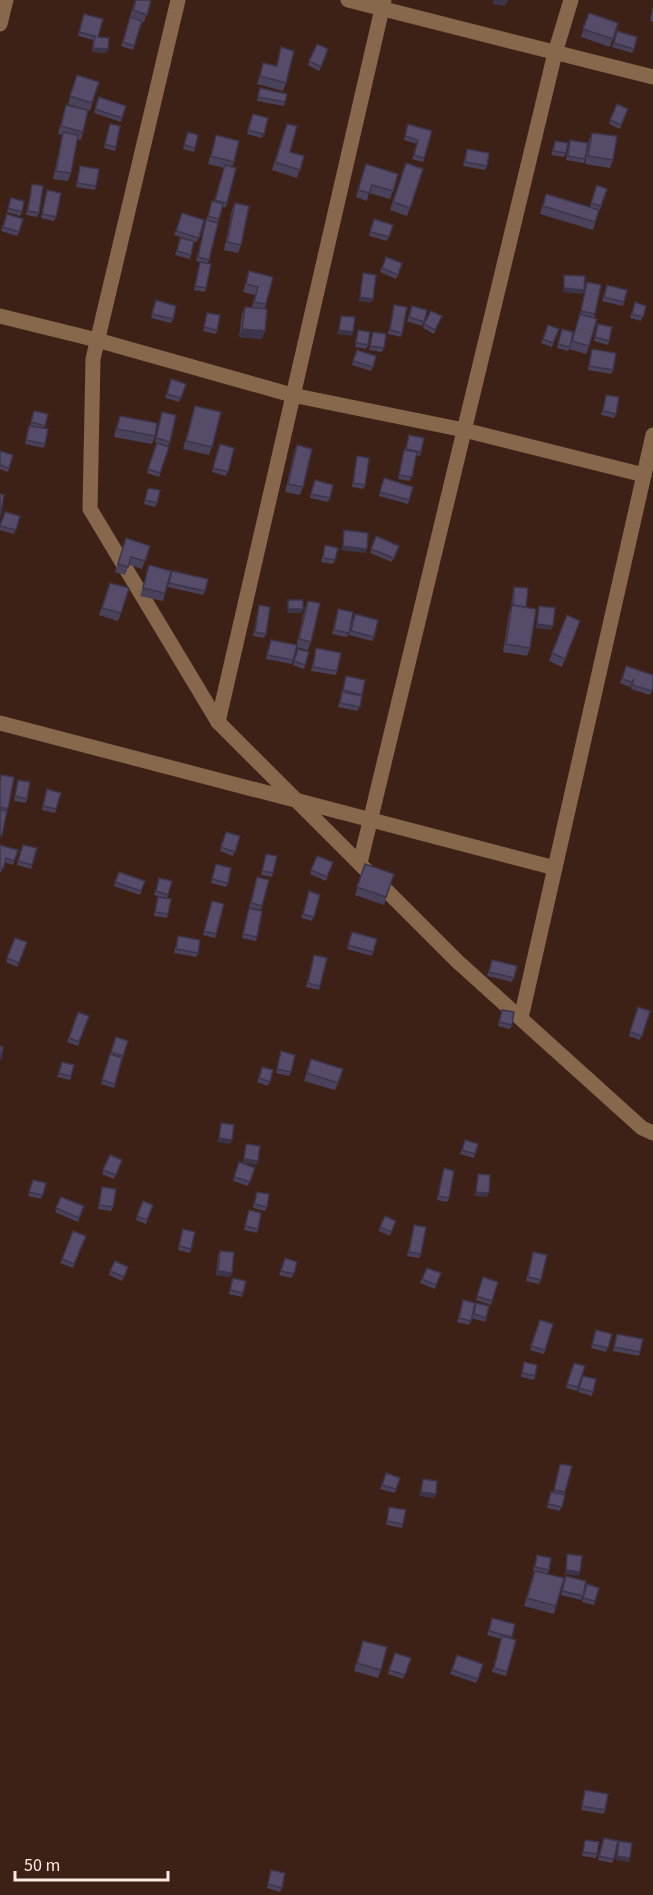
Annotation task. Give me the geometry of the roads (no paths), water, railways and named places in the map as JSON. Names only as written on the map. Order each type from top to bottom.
[{"type":"street","points":[[0,24],[6,0]]},
{"type":"street","points":[[178,0],[93,359],[90,509],[218,722],[457,961],[642,1128],[653,1133]]},
{"type":"street","points":[[348,0],[383,4],[653,77]]},
{"type":"street","points":[[360,863],[555,52],[571,0]]},
{"type":"street","points":[[218,722],[383,4]]},
{"type":"street","points":[[0,316],[98,340],[292,395],[464,430],[644,475]]},
{"type":"street","points":[[521,1018],[653,435]]},
{"type":"street","points":[[0,723],[555,868]]}]
